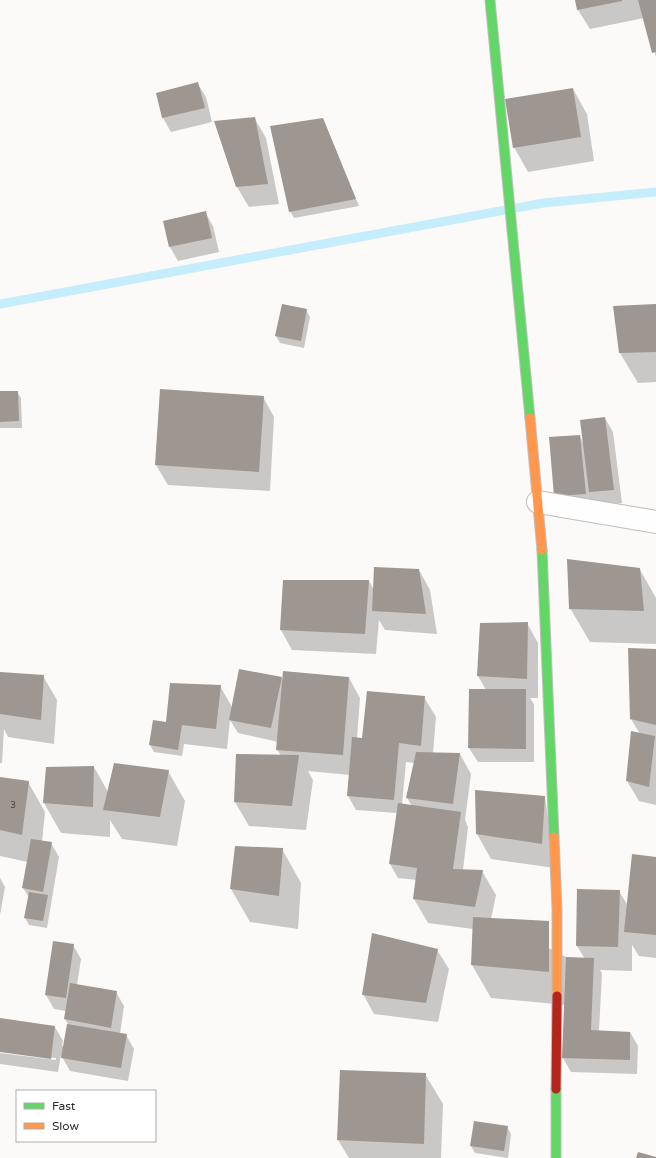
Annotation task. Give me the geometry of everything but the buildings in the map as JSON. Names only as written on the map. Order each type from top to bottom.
[{"type":"street","points":[[490,0],[541,529],[557,909],[556,1158]]},
{"type":"street","points":[[538,502],[656,522]]},
{"type":"waterway","points":[[0,304],[543,203],[656,192]]},
{"type":"traffic: fast","points":[[490,0],[530,418]]},
{"type":"traffic: fast","points":[[542,550],[554,837]]},
{"type":"traffic: fast","points":[[556,1089],[556,1158]]},
{"type":"traffic: slow","points":[[530,418],[542,550]]},
{"type":"traffic: slow","points":[[554,837],[557,909],[557,996]]},
{"type":"traffic: jam","points":[[556,1089],[557,996]]}]
